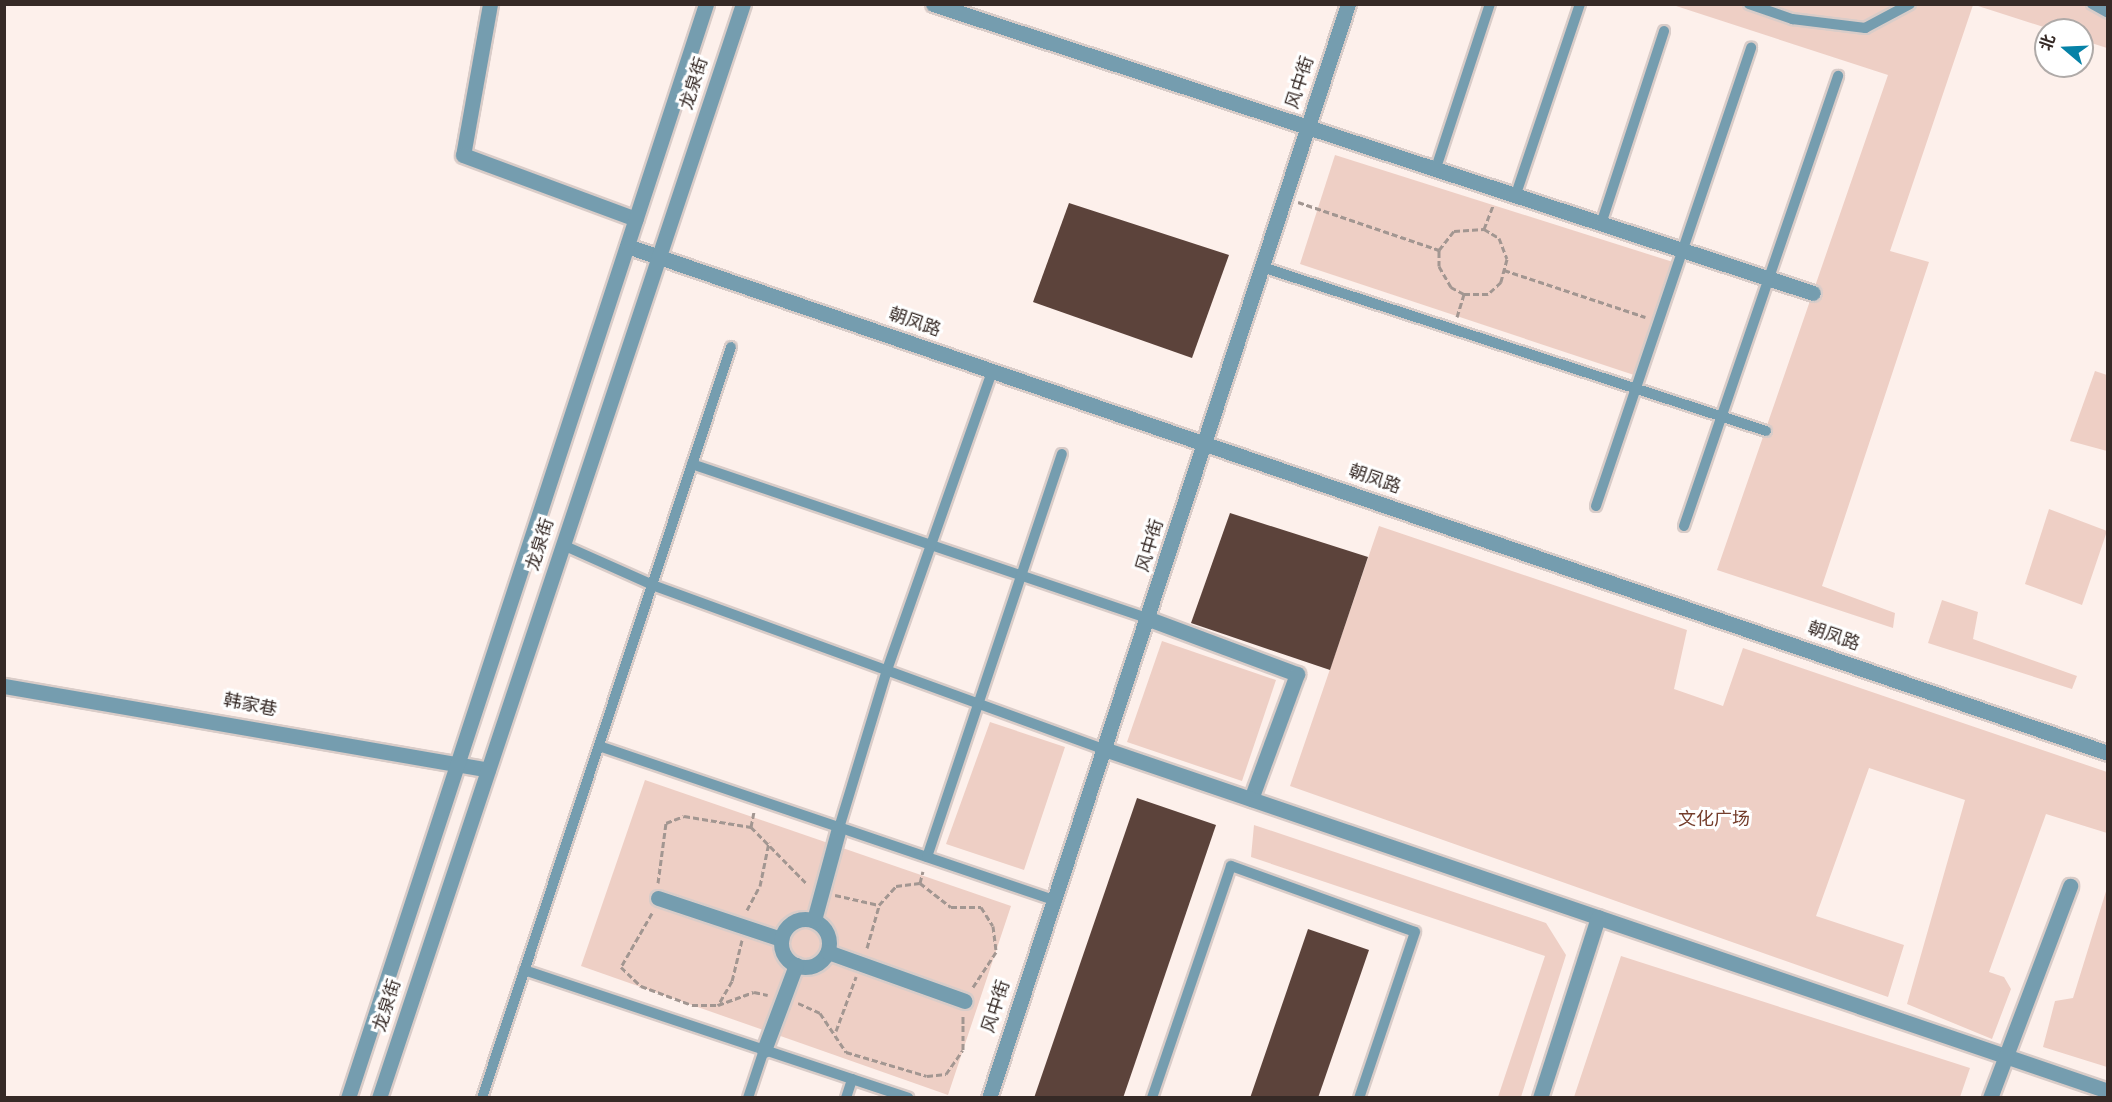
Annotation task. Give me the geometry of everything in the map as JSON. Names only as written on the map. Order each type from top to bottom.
[{"type":"street","points":[[490,4],[463,155],[636,219]]},
{"type":"street","name":"龙泉街","points":[[348,1098],[706,4]]},
{"type":"street","name":"龙泉街","points":[[379,1098],[743,4]]},
{"type":"street","points":[[933,4],[1435,171],[1813,293]]},
{"type":"street","name":"风中街","points":[[989,1098],[1104,748],[1149,619],[1348,4]]},
{"type":"street","name":"朝凤路","points":[[627,246],[2108,753]]},
{"type":"street","points":[[1149,619],[1297,674],[1251,799]]},
{"type":"street","name":"韩家巷","points":[[4,686],[488,770]]},
{"type":"street","points":[[1104,748],[2108,1091]]},
{"type":"street","points":[[814,920],[839,828]]},
{"type":"street","points":[[1990,1098],[2003,1056],[2070,886]]},
{"type":"street","points":[[658,898],[781,939]]},
{"type":"street","points":[[1540,1098],[1598,917]]},
{"type":"street","points":[[814,920],[826,929],[828,952],[811,966],[796,965],[784,954],[781,939],[793,922],[814,920]]},
{"type":"street","points":[[828,952],[966,1001]]},
{"type":"street","points":[[764,1050],[796,965]]},
{"type":"lane","points":[[1435,171],[1490,4]]},
{"type":"lane","points":[[1515,197],[1580,4]]},
{"type":"lane","points":[[1749,4],[1792,19],[1865,28],[1910,4]]},
{"type":"lane","points":[[2092,4],[2108,13]]},
{"type":"lane","points":[[1601,224],[1664,31]]},
{"type":"lane","points":[[1596,506],[1685,252],[1751,47]]},
{"type":"lane","points":[[1684,526],[1838,76]]},
{"type":"lane","points":[[1262,267],[1766,431]]},
{"type":"lane","points":[[482,1098],[599,746],[656,586],[692,464],[731,346]]},
{"type":"lane","points":[[839,828],[888,667],[992,371]]},
{"type":"lane","points":[[927,857],[1062,454]]},
{"type":"lane","points":[[692,464],[1149,619]]},
{"type":"lane","points":[[563,545],[656,586],[888,667],[1104,748]]},
{"type":"lane","points":[[599,746],[1054,900]]},
{"type":"lane","points":[[1152,1098],[1231,866],[1415,932],[1359,1098]]},
{"type":"lane","points":[[524,970],[908,1098]]},
{"type":"lane","points":[[748,1098],[764,1050]]},
{"type":"lane","points":[[846,1098],[852,1079]]},
{"type":"path","points":[[1484,229],[1498,191]]},
{"type":"path","points":[[1285,197],[1439,250]]},
{"type":"path","points":[[1484,229],[1499,238],[1507,259],[1504,270],[1488,294],[1464,294],[1451,287],[1439,266],[1439,250],[1454,231],[1484,229]]},
{"type":"path","points":[[1504,270],[1653,320]]},
{"type":"path","points":[[1453,330],[1464,294]]},
{"type":"green space","points":[[1673,5],[1973,5],[1890,251],[1929,262],[1822,586],[1895,613],[1893,628],[1717,570],[1888,75]]},
{"type":"green space","points":[[1975,5],[2107,5],[2107,48],[2094,44],[2094,18],[2034,18],[2034,24]]},
{"type":"green space","points":[[1335,155],[1673,262],[1634,375],[1300,264]]},
{"type":"green space","points":[[2095,371],[2107,375],[2107,451],[2070,441]]},
{"type":"green space","points":[[2049,509],[2107,531],[2082,605],[2025,584]]},
{"type":"green space","name":"文化广场","points":[[1379,526],[1687,630],[1674,689],[1723,706],[1743,648],[2107,772],[2107,833],[2046,814],[1989,972],[2004,977],[2011,989],[1992,1039],[1907,1004],[1965,800],[1869,768],[1816,916],[1904,945],[1888,997],[1290,786]]},
{"type":"green space","points":[[1942,600],[1978,612],[1973,639],[2077,676],[2072,689],[1928,643]]},
{"type":"green space","points":[[1162,641],[1276,680],[1242,781],[1127,742]]},
{"type":"green space","points":[[990,722],[1065,747],[1024,870],[946,844]]},
{"type":"green space","points":[[645,780],[1011,906],[948,1095],[581,966]]},
{"type":"green space","points":[[1254,825],[1546,923],[1566,955],[1521,1097],[1498,1097],[1545,956],[1251,857]]},
{"type":"green space","points":[[2107,888],[2107,1067],[2043,1047],[2055,1001],[2073,998]]},
{"type":"green space","points":[[1621,956],[1970,1068],[1960,1097],[1574,1097]]},
{"type":"building","points":[[1069,203],[1229,255],[1192,358],[1033,302]]},
{"type":"building","points":[[1230,513],[1368,557],[1330,670],[1191,623]]},
{"type":"building","points":[[1137,798],[1216,825],[1133,1069],[1123,1098],[1034,1098]]},
{"type":"building","points":[[1308,929],[1369,950],[1318,1098],[1250,1098]]}]
